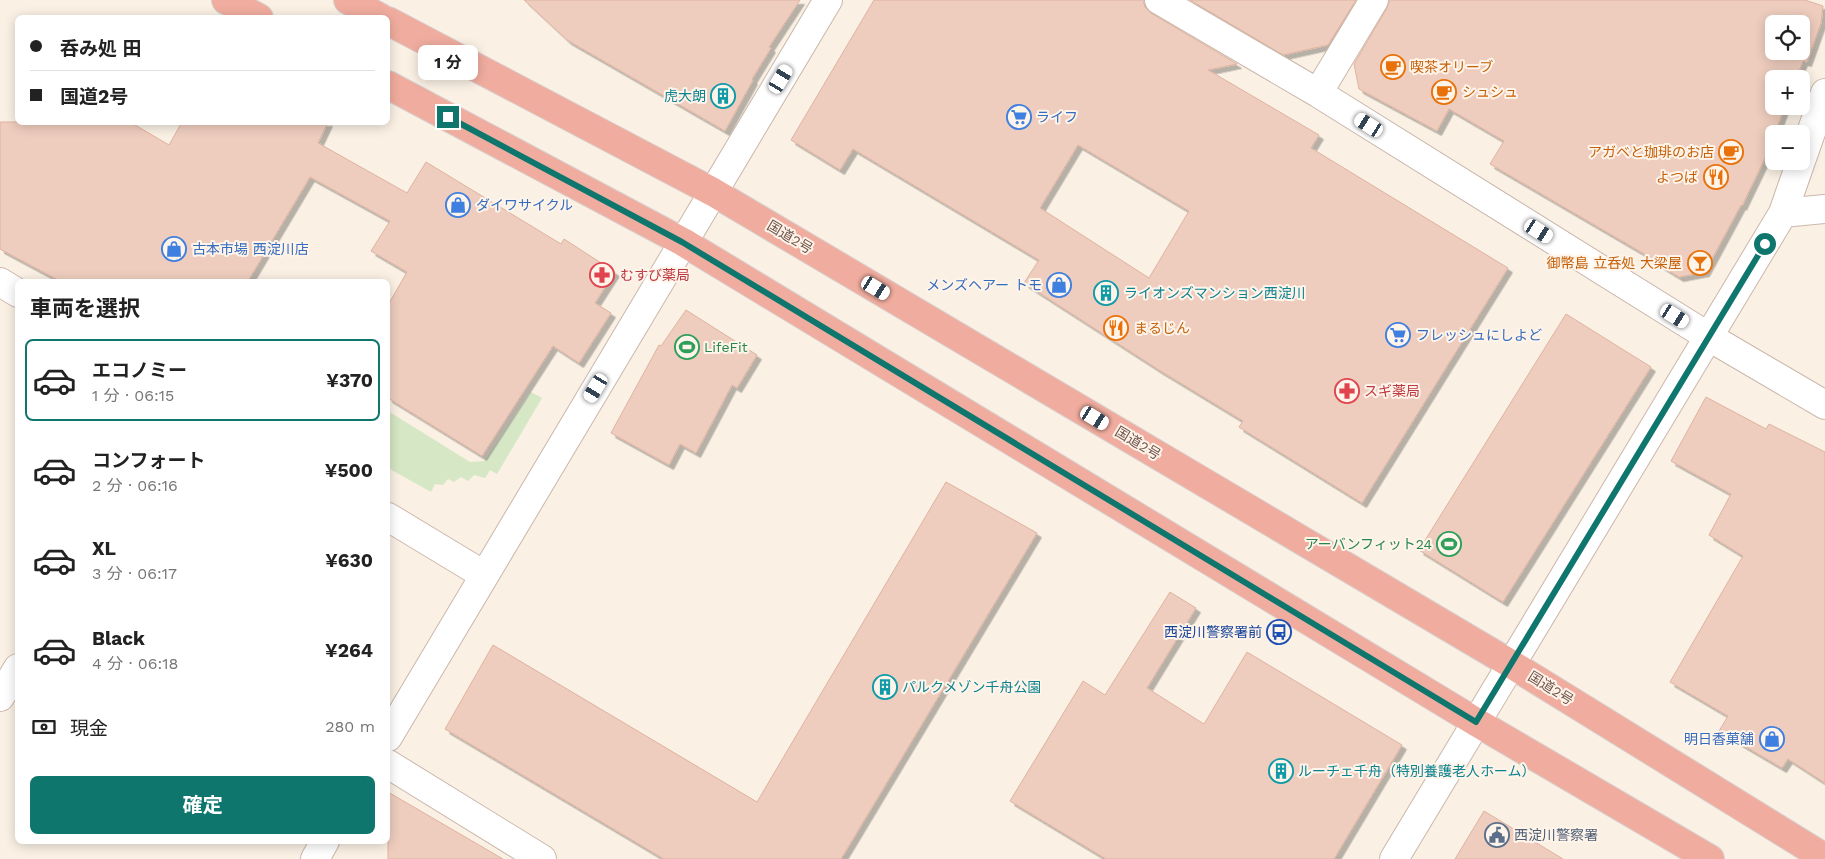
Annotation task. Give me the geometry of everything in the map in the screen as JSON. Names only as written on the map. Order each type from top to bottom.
[{"type":"highway","points":[[226,0],[254,15]]},
{"type":"highway","points":[[348,0],[376,15]]},
{"type":"highway","name":"国道2号","points":[[390,22],[713,192],[1511,664],[1825,858]]},
{"type":"highway","points":[[390,86],[682,242],[1476,722],[1710,859]]},
{"type":"street","points":[[390,734],[828,0]]},
{"type":"street","points":[[1159,0],[1318,93],[1709,337],[1825,405]]},
{"type":"street","points":[[1318,93],[1374,0]]},
{"type":"street","points":[[1810,136],[1825,93]]},
{"type":"street","points":[[1394,859],[1783,213],[1798,170]]},
{"type":"street","points":[[1783,213],[1825,209]]},
{"type":"street","points":[[0,282],[15,291]]},
{"type":"street","points":[[390,518],[484,576]]},
{"type":"street","points":[[0,697],[15,673]]},
{"type":"street","points":[[390,765],[542,859]]},
{"type":"street","points":[[315,859],[323,844]]},
{"type":"green space","points":[[531,392],[542,398],[497,474],[490,470],[485,478],[474,475],[468,481],[461,477],[454,482],[448,479],[443,485],[435,484],[431,492],[390,469],[390,412],[470,462],[485,461]]},
{"type":"building","points":[[524,0],[800,0],[769,47],[771,48],[752,79],[725,131],[567,40]]},
{"type":"building","points":[[874,0],[1143,0],[1145,7],[1151,13],[1237,64],[1208,70],[1319,135],[1311,148],[1508,268],[1362,503],[1239,427],[1243,421],[1159,370],[1024,283],[1039,260],[853,149],[840,170],[791,140]],"holes":[[[1078,145],[1189,211],[1149,278],[1040,208]]]},
{"type":"building","points":[[1190,0],[1356,0],[1328,45],[1283,55]]},
{"type":"building","points":[[1390,0],[1805,0],[1823,6],[1821,23],[1810,54],[1810,15],[1765,15],[1765,60],[1808,60],[1807,62],[1803,61],[1800,70],[1765,70],[1765,115],[1782,115],[1778,125],[1765,125],[1765,158],[1742,206],[1705,272],[1679,277],[1646,255],[1490,164],[1504,141],[1449,109],[1437,131],[1359,89],[1354,64]]},
{"type":"building","points":[[0,122],[15,122],[15,125],[135,125],[169,145],[180,125],[327,125],[318,143],[407,193],[426,162],[561,244],[564,239],[615,272],[595,303],[611,313],[579,363],[553,346],[482,456],[390,399],[390,302],[407,272],[371,251],[390,221],[310,177],[249,279],[56,279],[0,249]]},
{"type":"building","points":[[686,310],[757,355],[737,388],[732,385],[696,453],[680,444],[669,465],[611,433],[659,345],[661,346]]},
{"type":"building","points":[[1566,314],[1651,367],[1503,602],[1419,550]]},
{"type":"building","points":[[1706,397],[1766,429],[1769,424],[1825,452],[1825,783],[1788,759],[1782,768],[1719,731],[1728,716],[1670,682],[1743,556],[1709,535],[1731,494],[1671,461]]},
{"type":"building","name":"パルクメゾン千舟公園","points":[[946,482],[1037,533],[841,859],[664,859],[445,729],[493,645],[757,802]]},
{"type":"building","points":[[1170,592],[1196,608],[1147,688],[1204,724],[1247,652],[1402,745],[1334,859],[1106,859],[1010,801],[1083,681],[1105,695]]},
{"type":"building","points":[[390,793],[503,859],[388,859],[388,844],[390,844]]},
{"type":"building","name":"西淀川警察署","points":[[1484,811],[1563,859],[1455,859]]},
{"type":"place","name":"喫茶オリーブ","points":[[1393,67]]},
{"type":"place","name":"シュシュ","points":[[1444,92]]},
{"type":"place","name":"虎大朗","points":[[723,96]]},
{"type":"place","name":"ライフ","points":[[1019,117]]},
{"type":"place","name":"アガベと珈琲のお店","points":[[1731,152]]},
{"type":"place","name":"よつば","points":[[1716,177]]},
{"type":"place","name":"ダイワサイクル","points":[[458,205]]},
{"type":"place","name":"古本市場 西淀川店","points":[[174,249]]},
{"type":"place","name":"御幣島 立呑処 大梁屋","points":[[1700,263]]},
{"type":"place","name":"むすび薬局","points":[[602,275]]},
{"type":"place","name":"メンズヘアー トモ","points":[[1059,285]]},
{"type":"place","name":"ライオンズマンション西淀川","points":[[1106,293]]},
{"type":"place","name":"まるじん","points":[[1116,328]]},
{"type":"place","name":"フレッシュにしよど","points":[[1398,335]]},
{"type":"place","name":"LifeFit","points":[[687,347]]},
{"type":"place","name":"スギ薬局","points":[[1347,391]]},
{"type":"place","name":"アーバンフィット24","points":[[1449,544]]},
{"type":"place","name":"西淀川警察署前","points":[[1279,632]]},
{"type":"place","name":"パルクメゾン千舟公園","points":[[885,687]]},
{"type":"place","name":"明日香菓舗","points":[[1772,739]]},
{"type":"place","name":"ルーチェ千舟（特別養護老人ホーム）","points":[[1281,771]]},
{"type":"place","name":"西淀川警察署","points":[[1497,835]]},
{"type":"route","points":[[448,117],[682,242],[1476,722],[1765,244]]}]
